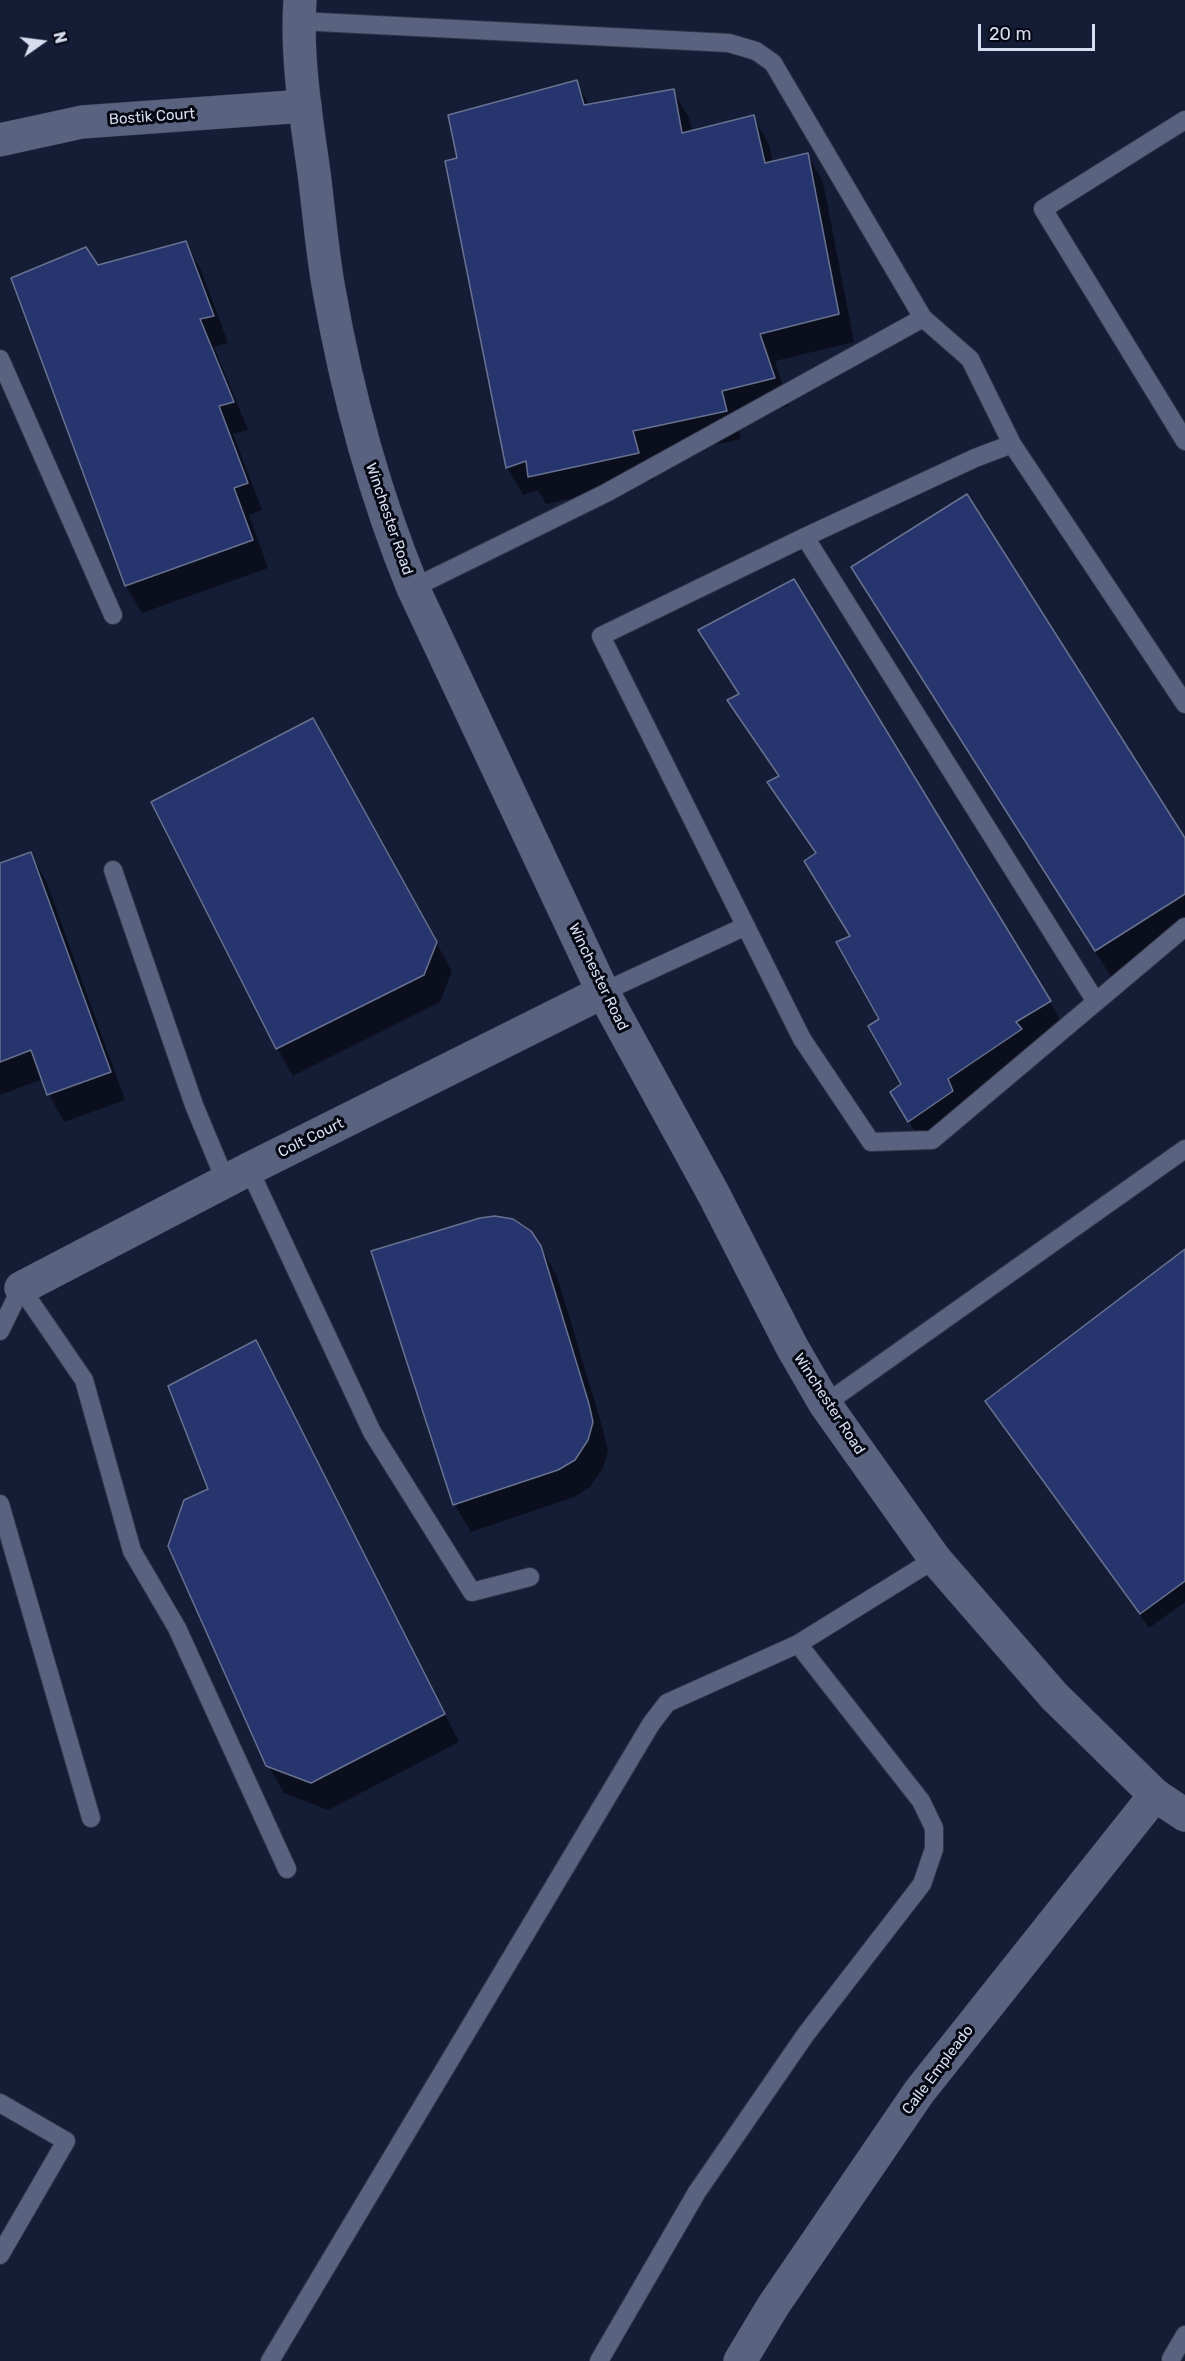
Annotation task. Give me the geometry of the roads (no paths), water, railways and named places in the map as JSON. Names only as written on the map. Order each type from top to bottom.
[{"type":"street","name":"Winchester Road","points":[[299,10],[305,106],[329,290],[358,423],[392,536],[413,588],[603,992],[713,1193],[792,1347],[825,1404],[935,1559],[1054,1696],[1155,1795],[1185,1815]]},
{"type":"street","name":"Bostik Court","points":[[0,141],[82,122],[305,106]]},
{"type":"street","name":"Colt Court","points":[[10,1290],[603,992]]},
{"type":"street","name":"Calle Empleado","points":[[740,2361],[773,2306],[919,2092],[1155,1795]]},
{"type":"lane","points":[[299,10],[729,43],[756,51],[773,63],[923,318],[970,358],[1012,444],[1185,704]]},
{"type":"lane","points":[[1185,120],[1042,209],[1185,441]]},
{"type":"lane","points":[[413,588],[606,493],[923,318]]},
{"type":"lane","points":[[0,359],[113,615]]},
{"type":"lane","points":[[1012,444],[975,458],[805,537],[601,636],[802,1039],[872,1142],[932,1140],[1185,927]]},
{"type":"lane","points":[[805,537],[1096,1002]]},
{"type":"lane","points":[[113,870],[194,1105],[237,1175],[372,1432],[472,1592],[530,1577]]},
{"type":"lane","points":[[603,992],[746,926]]},
{"type":"lane","points":[[825,1404],[1185,1149]]},
{"type":"lane","points":[[0,1331],[10,1290]]},
{"type":"lane","points":[[10,1290],[84,1380],[132,1551],[177,1628],[287,1869]]},
{"type":"lane","points":[[0,1504],[91,1818]]},
{"type":"lane","points":[[270,2361],[667,1703],[798,1644],[935,1559]]},
{"type":"lane","points":[[599,2361],[697,2192],[806,2034],[922,1884],[934,1849],[934,1828],[921,1801],[798,1644]]},
{"type":"lane","points":[[0,2103],[66,2140],[0,2255]]},
{"type":"lane","points":[[1171,2359],[1185,2335]]}]
